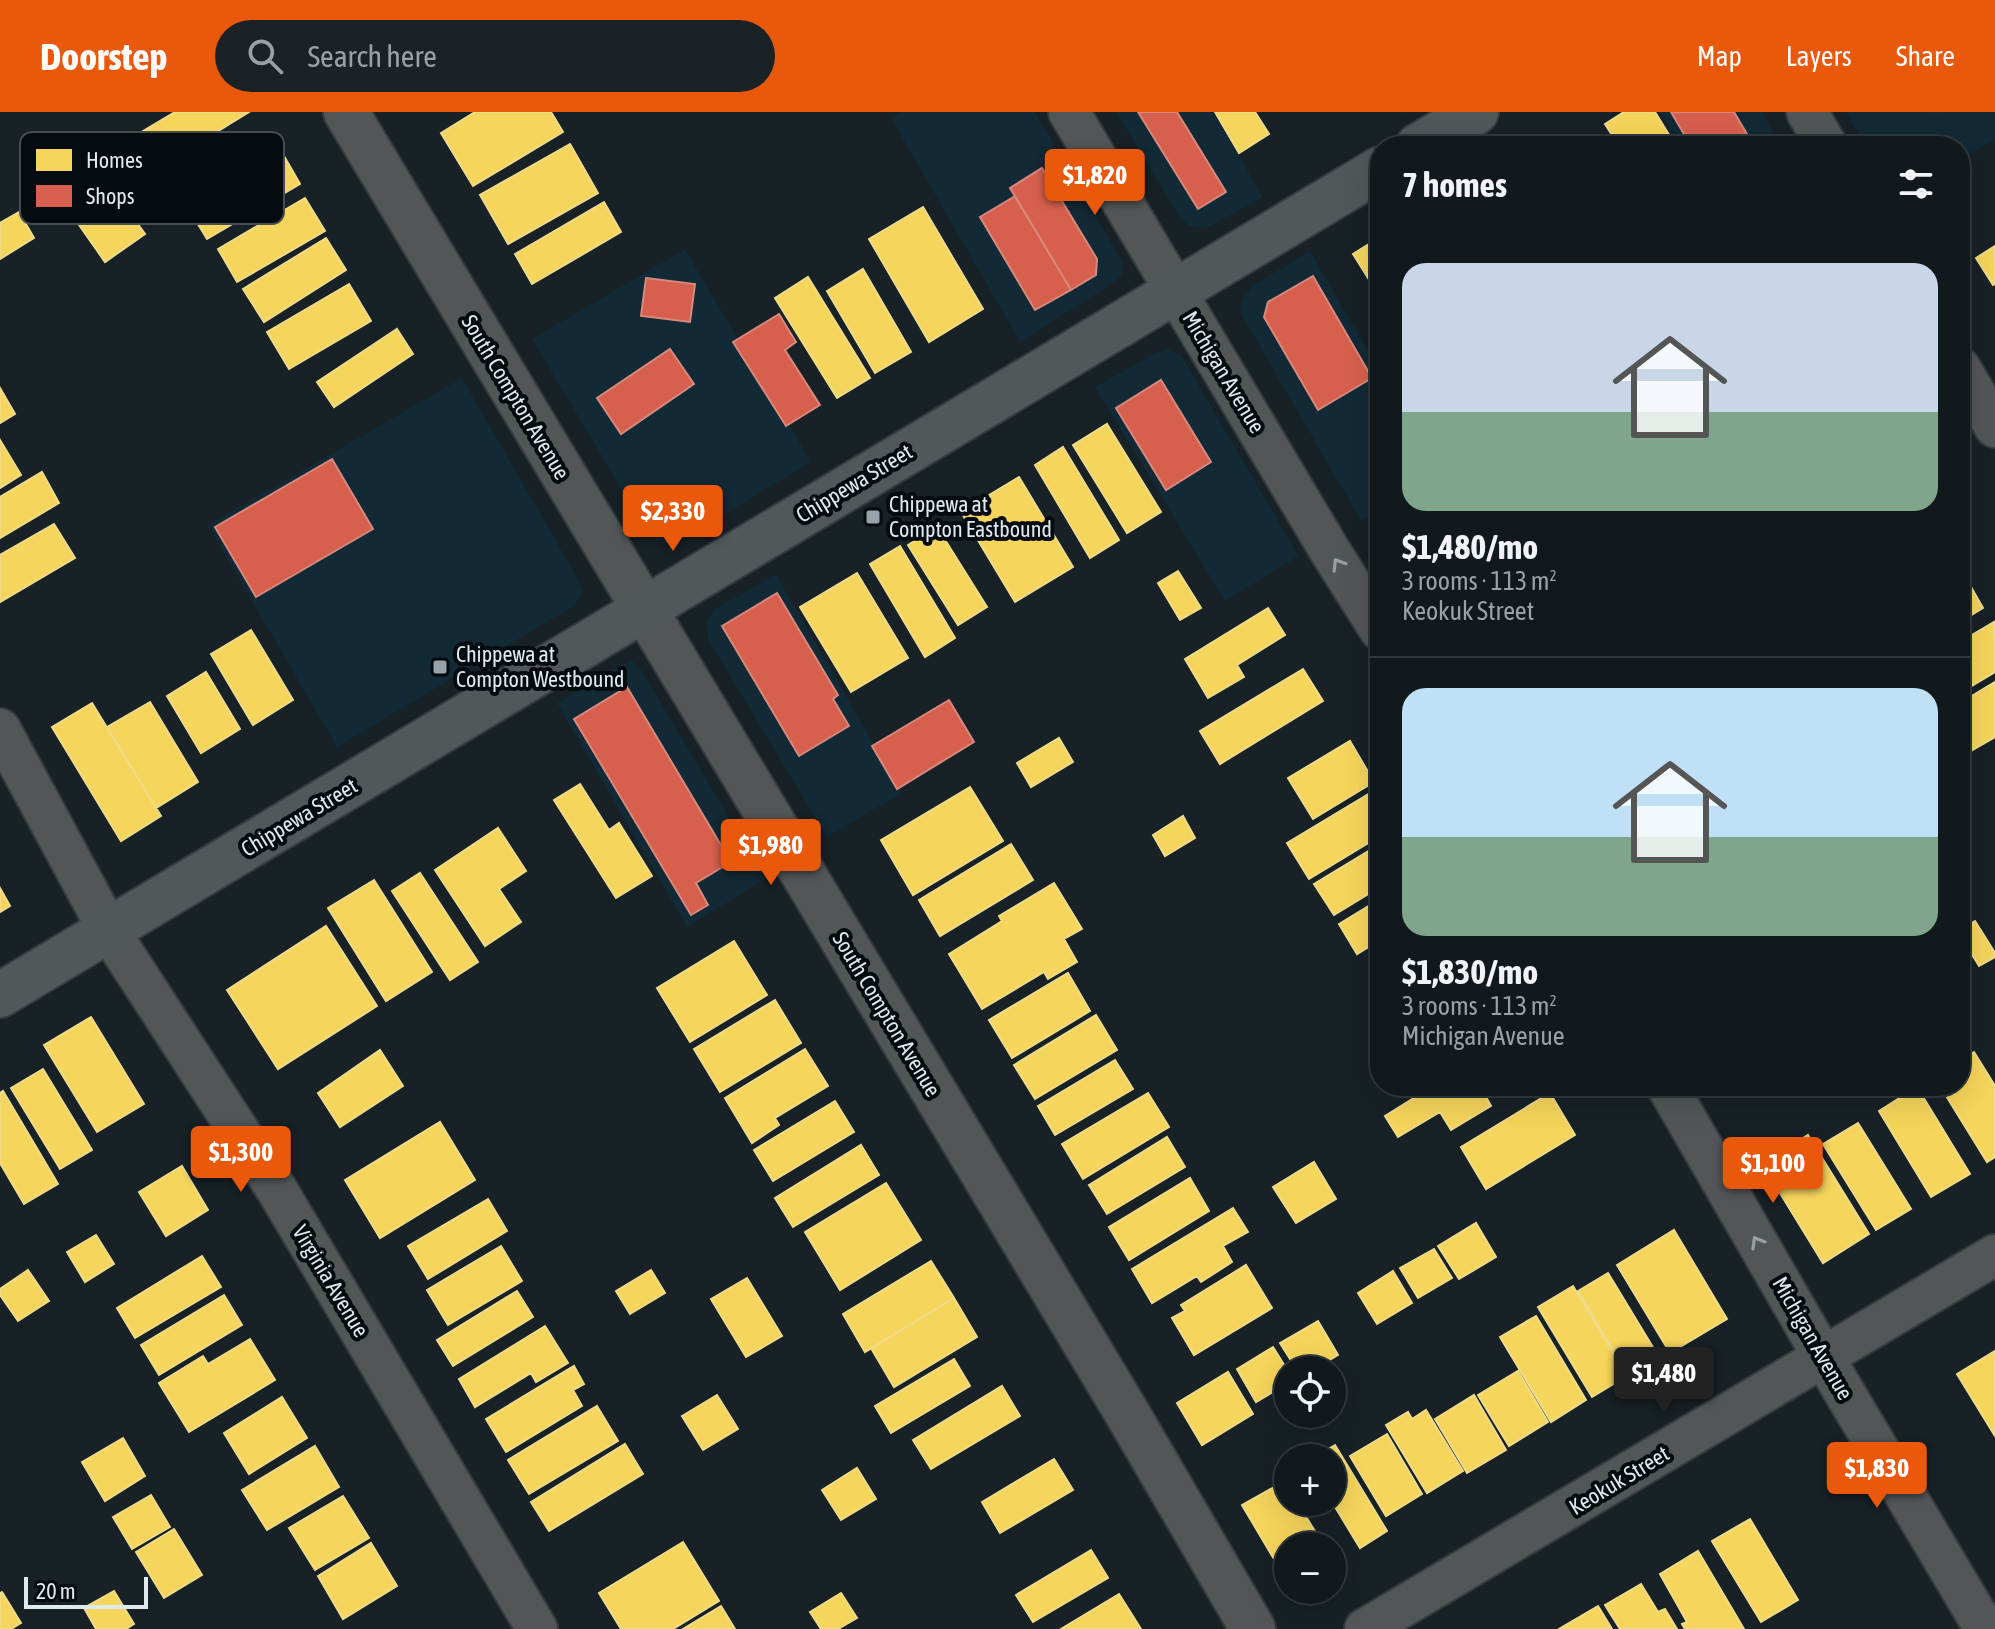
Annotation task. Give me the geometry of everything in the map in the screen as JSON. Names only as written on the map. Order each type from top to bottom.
[{"type":"main road","points":[[1435,136],[1476,112]]},
{"type":"main road","name":"Chippewa Street","points":[[0,995],[1370,175]]},
{"type":"street","name":"South Compton Avenue","points":[[346,112],[1103,1372],[1253,1629]]},
{"type":"street","name":"Michigan Avenue","points":[[1069,112],[1370,613]]},
{"type":"street","points":[[1807,112],[1821,136]]},
{"type":"street","points":[[1970,385],[1995,427]]},
{"type":"street","name":"Virginia Avenue","points":[[0,729],[109,931],[277,1190],[537,1629]]},
{"type":"street","name":"Michigan Avenue","points":[[1673,1096],[1985,1629]]},
{"type":"street","name":"Keokuk Street","points":[[1365,1629],[1995,1255]]},
{"type":"shaded area","points":[[902,112],[1035,112],[1122,261],[1122,274],[1112,284],[1020,342],[891,118]]},
{"type":"shaded area","points":[[1116,112],[1213,112],[1263,197],[1207,228],[1189,226],[1179,216]]},
{"type":"shaded area","points":[[1660,112],[1762,112],[1775,136],[1674,136]]},
{"type":"shaded area","points":[[1846,112],[1995,112],[1995,139],[1970,154],[1970,136],[1859,136]]},
{"type":"shaded area","points":[[685,249],[811,462],[688,536],[666,544],[649,535],[532,339]]},
{"type":"shaded area","points":[[1310,251],[1370,354],[1370,515],[1361,521],[1240,312],[1243,298],[1254,285]]},
{"type":"shaded area","points":[[1167,349],[1181,355],[1299,556],[1225,601],[1095,387]]},
{"type":"shaded area","points":[[462,378],[583,591],[574,606],[337,747],[208,525]]},
{"type":"shaded area","points":[[776,574],[902,793],[827,837],[708,639],[706,623],[715,609]]},
{"type":"shaded area","points":[[632,661],[642,671],[766,879],[687,927],[557,703],[616,667]]},
{"type":"building: Homes","points":[[175,112],[249,112],[216,132],[141,132]]},
{"type":"building: Homes","points":[[475,112],[551,112],[563,132],[473,186],[441,133]]},
{"type":"building: Homes","points":[[1215,112],[1255,112],[1269,134],[1239,153]]},
{"type":"building: Homes","points":[[1624,112],[1655,112],[1670,136],[1613,136],[1605,124]]},
{"type":"building: Homes","points":[[570,144],[598,193],[508,244],[480,195]]},
{"type":"building: Homes","points":[[284,156],[300,184],[284,193]]},
{"type":"building: Homes","points":[[305,198],[325,231],[237,282],[218,249],[261,224],[284,224],[284,210]]},
{"type":"building: Homes","points":[[604,202],[621,232],[532,284],[515,254]]},
{"type":"building: Homes","points":[[923,207],[983,309],[929,342],[869,239]]},
{"type":"building: Homes","points":[[19,212],[20,224],[26,224],[34,238],[0,259],[0,223]]},
{"type":"building: Homes","points":[[78,224],[138,224],[145,234],[105,262]]},
{"type":"building: Homes","points":[[198,224],[232,224],[207,239]]},
{"type":"building: Homes","points":[[326,238],[346,270],[264,322],[243,289]]},
{"type":"building: Homes","points":[[1370,243],[1370,281],[1353,254]]},
{"type":"building: Homes","points":[[1995,246],[1995,284],[1993,285],[1976,258]]},
{"type":"building: Homes","points":[[863,269],[911,352],[875,373],[827,291]]},
{"type":"building: Homes","points":[[808,277],[870,378],[837,398],[775,298]]},
{"type":"building: Homes","points":[[349,284],[371,321],[289,369],[267,332]]},
{"type":"building: Homes","points":[[397,329],[413,354],[334,407],[317,382]]},
{"type":"building: Homes","points":[[0,388],[15,414],[0,423]]},
{"type":"building: Homes","points":[[1107,424],[1161,512],[1127,533],[1073,445]]},
{"type":"building: Homes","points":[[0,440],[21,475],[0,488]]},
{"type":"building: Homes","points":[[1063,447],[1119,540],[1090,558],[1035,465]]},
{"type":"building: Homes","points":[[42,472],[59,503],[0,538],[0,497]]},
{"type":"building: Homes","points":[[1019,477],[1073,567],[1015,602],[961,512]]},
{"type":"building: Homes","points":[[54,524],[75,558],[0,602],[0,555]]},
{"type":"building: Homes","points":[[937,527],[987,607],[958,625],[908,545]]},
{"type":"building: Homes","points":[[900,546],[955,638],[925,657],[870,564]]},
{"type":"building: Homes","points":[[1178,571],[1201,608],[1180,620],[1158,583]]},
{"type":"building: Homes","points":[[857,573],[908,658],[851,692],[800,607]]},
{"type":"building: Homes","points":[[1970,585],[1983,608],[1970,616]]},
{"type":"building: Homes","points":[[1268,608],[1285,635],[1237,665],[1244,677],[1208,698],[1185,659]]},
{"type":"building: Homes","points":[[1994,622],[1995,672],[1970,687],[1970,636]]},
{"type":"building: Homes","points":[[251,630],[293,700],[253,725],[211,654]]},
{"type":"building: Homes","points":[[1303,669],[1323,701],[1220,764],[1200,731]]},
{"type":"building: Homes","points":[[206,672],[240,729],[201,753],[167,696]]},
{"type":"building: Homes","points":[[1995,682],[1995,737],[1970,752],[1970,697]]},
{"type":"building: Homes","points":[[150,702],[198,782],[156,808],[107,727]]},
{"type":"building: Homes","points":[[92,703],[161,816],[121,841],[52,727]]},
{"type":"building: Homes","points":[[1059,738],[1073,762],[1031,787],[1017,763]]},
{"type":"building: Homes","points":[[1350,741],[1370,775],[1370,784],[1313,819],[1288,778]]},
{"type":"building: Homes","points":[[580,784],[609,830],[619,823],[652,876],[616,898],[554,800]]},
{"type":"building: Homes","points":[[970,787],[1003,841],[913,895],[881,840]]},
{"type":"building: Homes","points":[[1370,793],[1370,842],[1309,879],[1287,843]]},
{"type":"building: Homes","points":[[1183,816],[1195,838],[1165,856],[1153,835]]},
{"type":"building: Homes","points":[[498,828],[526,871],[499,889],[521,922],[485,946],[435,870]]},
{"type":"building: Homes","points":[[1011,844],[1033,880],[940,936],[919,900]]},
{"type":"building: Homes","points":[[1370,850],[1370,893],[1334,915],[1314,884]]},
{"type":"building: Homes","points":[[420,873],[478,962],[450,980],[392,891]]},
{"type":"building: Homes","points":[[374,880],[432,972],[386,1001],[328,908]]},
{"type":"building: Homes","points":[[1054,883],[1082,929],[1064,939],[1077,962],[1048,979],[1044,972],[982,1009],[949,954],[1002,921],[999,916]]},
{"type":"building: Homes","points":[[0,888],[10,906],[0,912]]},
{"type":"building: Homes","points":[[1370,905],[1370,946],[1357,954],[1339,924]]},
{"type":"building: Homes","points":[[1975,921],[1995,953],[1995,957],[1979,966],[1970,951],[1970,924]]},
{"type":"building: Homes","points":[[326,926],[377,1006],[278,1069],[227,990]]},
{"type":"building: Homes","points":[[734,941],[767,995],[690,1042],[657,988]]},
{"type":"building: Homes","points":[[1068,973],[1090,1011],[1012,1058],[989,1020]]},
{"type":"building: Homes","points":[[775,1000],[801,1043],[720,1092],[694,1049]]},
{"type":"building: Homes","points":[[1096,1015],[1117,1050],[1035,1099],[1014,1065]]},
{"type":"building: Homes","points":[[91,1017],[144,1104],[97,1132],[44,1045]]},
{"type":"building: Homes","points":[[805,1049],[828,1086],[775,1118],[779,1125],[752,1143],[725,1098]]},
{"type":"building: Homes","points":[[380,1050],[403,1086],[340,1127],[318,1093]]},
{"type":"building: Homes","points":[[1974,1052],[1995,1086],[1995,1157],[1987,1162],[1946,1096],[1970,1096],[1970,1054]]},
{"type":"building: Homes","points":[[1115,1060],[1133,1089],[1055,1135],[1038,1106]]},
{"type":"building: Homes","points":[[43,1069],[92,1150],[60,1169],[11,1088]]},
{"type":"building: Homes","points":[[3,1091],[58,1184],[24,1204],[0,1163],[0,1093]]},
{"type":"building: Homes","points":[[1148,1093],[1169,1127],[1083,1179],[1062,1144]]},
{"type":"building: Homes","points":[[1417,1096],[1486,1096],[1491,1106],[1451,1130],[1440,1112],[1398,1137],[1385,1116]]},
{"type":"building: Homes","points":[[1545,1096],[1552,1096],[1575,1135],[1486,1189],[1461,1147]]},
{"type":"building: Homes","points":[[1903,1096],[1922,1096],[1970,1174],[1931,1197],[1879,1111]]},
{"type":"building: Homes","points":[[835,1101],[854,1132],[773,1181],[754,1150]]},
{"type":"building: Homes","points":[[440,1122],[475,1180],[380,1238],[345,1180]]},
{"type":"building: Homes","points":[[1858,1123],[1911,1209],[1876,1230],[1823,1144]]},
{"type":"building: Homes","points":[[1808,1135],[1869,1234],[1823,1263],[1762,1164]]},
{"type":"building: Homes","points":[[1167,1137],[1185,1167],[1107,1214],[1089,1185]]},
{"type":"building: Homes","points":[[861,1145],[879,1175],[793,1227],[775,1198]]},
{"type":"building: Homes","points":[[1314,1162],[1336,1199],[1296,1223],[1273,1187]]},
{"type":"building: Homes","points":[[182,1166],[208,1210],[166,1236],[139,1192]]},
{"type":"building: Homes","points":[[1190,1178],[1209,1211],[1129,1260],[1109,1227]]},
{"type":"building: Homes","points":[[886,1183],[921,1240],[840,1290],[805,1232]]},
{"type":"building: Homes","points":[[488,1199],[507,1231],[428,1279],[408,1246]]},
{"type":"building: Homes","points":[[1233,1208],[1248,1232],[1223,1246],[1232,1262],[1201,1282],[1197,1276],[1152,1303],[1132,1269]]},
{"type":"building: Homes","points":[[1476,1223],[1496,1257],[1459,1279],[1438,1246]]},
{"type":"building: Homes","points":[[1674,1230],[1727,1319],[1670,1353],[1617,1265]]},
{"type":"building: Homes","points":[[96,1235],[114,1264],[85,1282],[67,1252]]},
{"type":"building: Homes","points":[[501,1246],[522,1281],[448,1325],[427,1290]]},
{"type":"building: Homes","points":[[1434,1249],[1452,1278],[1418,1298],[1400,1268]]},
{"type":"building: Homes","points":[[202,1256],[221,1287],[135,1338],[117,1308]]},
{"type":"building: Homes","points":[[931,1261],[954,1298],[865,1352],[843,1314]]},
{"type":"building: Homes","points":[[1246,1265],[1272,1308],[1194,1355],[1172,1318],[1185,1311],[1181,1305]]},
{"type":"building: Homes","points":[[28,1270],[49,1301],[18,1321],[0,1295],[0,1289]]},
{"type":"building: Homes","points":[[651,1270],[665,1293],[630,1314],[616,1291]]},
{"type":"building: Homes","points":[[1393,1271],[1412,1303],[1377,1324],[1358,1293]]},
{"type":"building: Homes","points":[[1608,1273],[1660,1359],[1629,1377],[1578,1291]]},
{"type":"building: Homes","points":[[747,1278],[782,1336],[746,1357],[711,1299]]},
{"type":"building: Homes","points":[[1573,1286],[1627,1376],[1592,1397],[1538,1307]]},
{"type":"building: Homes","points":[[517,1291],[533,1317],[453,1366],[437,1340]]},
{"type":"building: Homes","points":[[224,1295],[242,1325],[159,1375],[141,1345]]},
{"type":"building: Homes","points":[[954,1298],[977,1337],[894,1387],[871,1348]]},
{"type":"building: Homes","points":[[1536,1316],[1586,1400],[1551,1422],[1500,1337]]},
{"type":"building: Homes","points":[[1318,1321],[1338,1355],[1288,1356],[1280,1343]]},
{"type":"building: Homes","points":[[545,1326],[568,1363],[536,1382],[531,1373],[475,1407],[459,1379]]},
{"type":"building: Homes","points":[[250,1339],[275,1380],[189,1432],[159,1383],[203,1356],[208,1364]]},
{"type":"building: Homes","points":[[1273,1347],[1279,1356],[1274,1356],[1274,1391],[1256,1402],[1237,1369]]},
{"type":"building: Homes","points":[[1995,1351],[1995,1436],[1957,1374]]},
{"type":"building: Homes","points":[[954,1359],[970,1386],[891,1433],[875,1406]]},
{"type":"building: Homes","points":[[574,1366],[584,1384],[573,1390],[582,1406],[506,1452],[486,1419]]},
{"type":"building: Homes","points":[[1518,1371],[1548,1422],[1509,1446],[1478,1395]]},
{"type":"building: Homes","points":[[1228,1372],[1253,1414],[1202,1445],[1177,1403]]},
{"type":"building: Homes","points":[[1002,1386],[1020,1416],[931,1469],[913,1440]]},
{"type":"building: Homes","points":[[717,1395],[738,1429],[703,1450],[682,1416]]},
{"type":"building: Homes","points":[[1474,1395],[1506,1450],[1467,1473],[1435,1419]]},
{"type":"building: Homes","points":[[282,1397],[307,1438],[249,1474],[224,1433]]},
{"type":"building: Homes","points":[[597,1406],[618,1441],[529,1494],[508,1460]]},
{"type":"building: Homes","points":[[1426,1410],[1463,1471],[1427,1493],[1386,1425],[1408,1412],[1412,1419]]},
{"type":"building: Homes","points":[[1387,1434],[1422,1494],[1386,1516],[1350,1456]]},
{"type":"building: Homes","points":[[123,1438],[145,1476],[105,1501],[82,1462]]},
{"type":"building: Homes","points":[[625,1444],[643,1474],[549,1531],[531,1502]]},
{"type":"building: Homes","points":[[315,1446],[339,1487],[267,1530],[242,1490]]},
{"type":"building: Homes","points":[[1054,1459],[1073,1490],[1000,1533],[982,1502]]},
{"type":"building: Homes","points":[[1346,1463],[1387,1531],[1360,1548],[1341,1516],[1346,1516]]},
{"type":"building: Homes","points":[[857,1468],[876,1499],[841,1520],[822,1490]]},
{"type":"building: Homes","points":[[1274,1487],[1274,1516],[1306,1516],[1315,1532],[1274,1532],[1274,1559],[1242,1505]]},
{"type":"building: Homes","points":[[151,1495],[170,1527],[132,1549],[113,1517]]},
{"type":"building: Homes","points":[[343,1496],[369,1538],[315,1570],[289,1528]]},
{"type":"building: Homes","points":[[1750,1519],[1798,1600],[1761,1622],[1712,1541]]},
{"type":"building: Homes","points":[[174,1529],[202,1575],[164,1598],[136,1552]]},
{"type":"building: Homes","points":[[683,1542],[719,1601],[673,1629],[621,1629],[599,1593]]},
{"type":"building: Homes","points":[[371,1543],[397,1586],[343,1619],[318,1576]]},
{"type":"building: Homes","points":[[1091,1550],[1108,1578],[1033,1622],[1016,1595]]},
{"type":"building: Homes","points":[[1698,1551],[1744,1629],[1685,1629],[1682,1624],[1687,1622],[1660,1574]]},
{"type":"building: Homes","points":[[1641,1584],[1658,1612],[1665,1609],[1677,1629],[1620,1629],[1605,1605]]},
{"type":"building: Homes","points":[[114,1591],[134,1624],[126,1629],[96,1629],[84,1608]]},
{"type":"building: Homes","points":[[2,1592],[21,1623],[11,1629],[0,1629]]},
{"type":"building: Homes","points":[[841,1593],[857,1618],[838,1629],[821,1629],[810,1612]]},
{"type":"building: Homes","points":[[1119,1594],[1141,1629],[1061,1629]]},
{"type":"building: Homes","points":[[721,1606],[735,1629],[683,1629]]},
{"type":"building: Homes","points":[[1598,1606],[1612,1629],[1559,1629]]},
{"type":"building: Shops","points":[[1138,112],[1177,112],[1226,192],[1198,209]]},
{"type":"building: Shops","points":[[1671,112],[1734,112],[1748,136],[1685,136]]},
{"type":"building: Shops","points":[[1042,168],[1097,259],[1096,275],[1071,290],[1010,188]]},
{"type":"building: Shops","points":[[1015,196],[1071,290],[1035,310],[980,217]]},
{"type":"building: Shops","points":[[1313,276],[1370,379],[1318,410],[1264,317],[1268,302]]},
{"type":"building: Shops","points":[[646,278],[695,284],[690,322],[641,316]]},
{"type":"building: Shops","points":[[779,314],[796,342],[785,350],[820,405],[786,426],[733,342]]},
{"type":"building: Shops","points":[[670,349],[694,384],[621,434],[597,398]]},
{"type":"building: Shops","points":[[1161,380],[1211,462],[1166,490],[1116,408]]},
{"type":"building: Shops","points":[[332,459],[373,529],[256,597],[215,527]]},
{"type":"building: Shops","points":[[777,593],[838,695],[833,699],[849,726],[799,756],[722,626]]},
{"type":"building: Shops","points":[[627,687],[731,862],[696,883],[708,905],[691,915],[574,719]]},
{"type":"building: Shops","points":[[949,700],[974,742],[897,789],[872,746]]},
{"type":"place","name":"Chippewa at Compton Eastbound","points":[[873,517]]},
{"type":"place","name":"Chippewa at Compton Westbound","points":[[440,667]]}]
